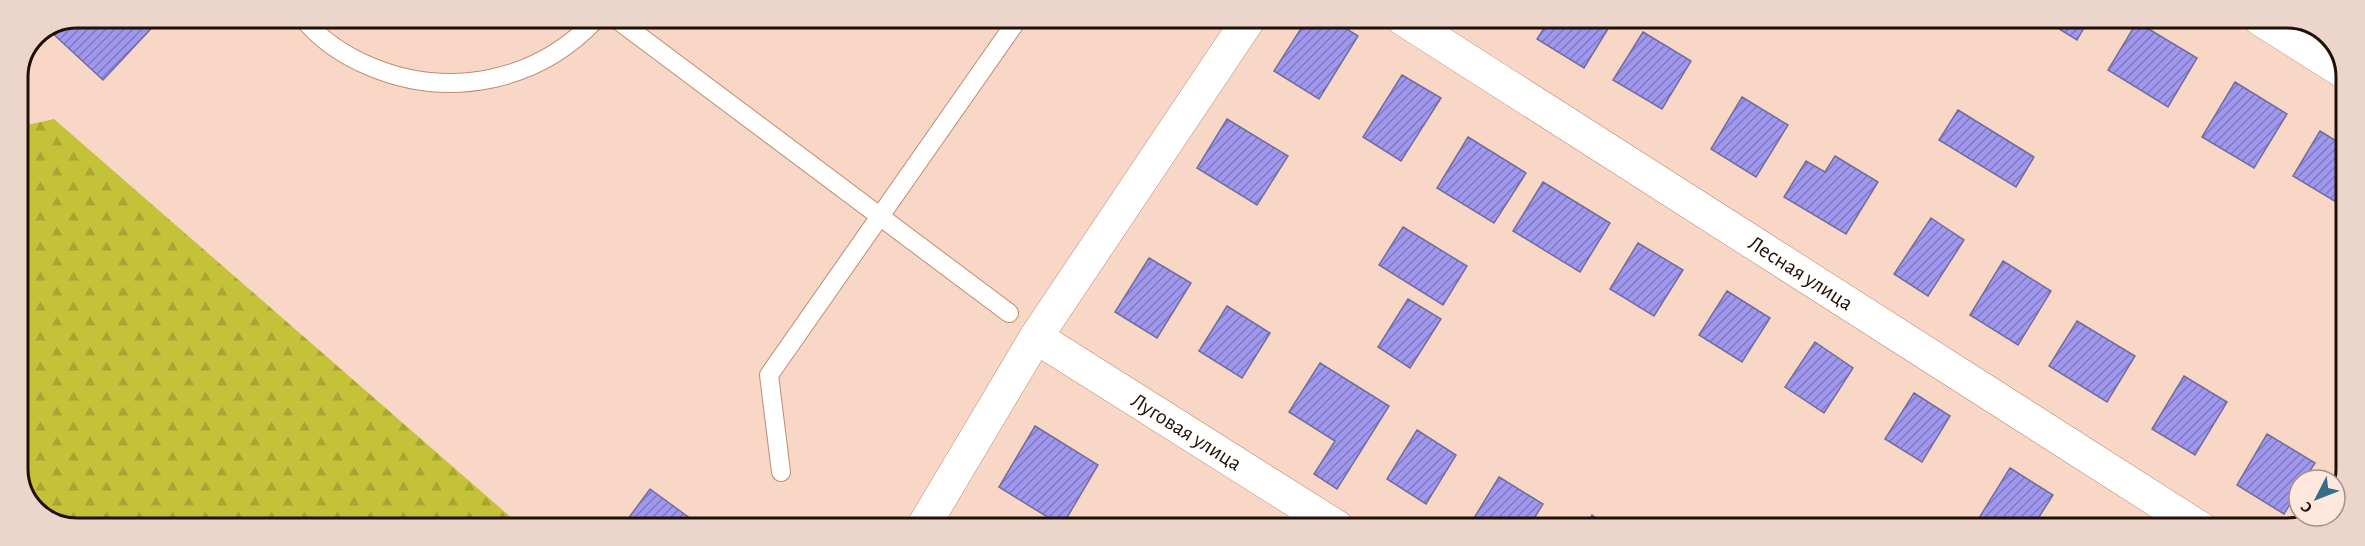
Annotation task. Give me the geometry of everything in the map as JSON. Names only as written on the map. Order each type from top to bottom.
[{"type":"street","points":[[928,518],[1036,337],[1243,28]]},
{"type":"street","name":"Лесная улица","points":[[1417,28],[2184,518]]},
{"type":"street","points":[[2274,28],[2336,67]]},
{"type":"street","name":"Луговая улица","points":[[1036,337],[1321,518]]},
{"type":"lane","points":[[313,28],[331,45],[358,62],[399,77],[420,82],[452,85],[485,82],[516,73],[536,64],[572,42],[587,28]]},
{"type":"lane","points":[[628,28],[1009,313]]},
{"type":"lane","points":[[781,472],[769,375],[1011,28]]},
{"type":"green space","points":[[54,119],[512,518],[77,518],[62,515],[45,505],[32,487],[29,472],[28,125]]},
{"type":"building","points":[[77,28],[152,28],[103,80],[54,35]]},
{"type":"building","points":[[1301,28],[1345,28],[1358,36],[1319,99],[1274,71]]},
{"type":"building","points":[[1544,28],[1608,28],[1584,68],[1537,39]]},
{"type":"building","points":[[2058,28],[2084,28],[2077,40]]},
{"type":"building","points":[[2133,28],[2147,28],[2197,58],[2168,107],[2108,70]]},
{"type":"building","points":[[1643,32],[1691,61],[1662,109],[1613,80]]},
{"type":"building","points":[[1402,75],[1441,98],[1401,161],[1363,137]]},
{"type":"building","points":[[2235,82],[2287,114],[2254,168],[2202,137]]},
{"type":"building","points":[[1742,97],[1788,125],[1756,177],[1711,149]]},
{"type":"building","points":[[1958,110],[2034,157],[2016,187],[1939,140]]},
{"type":"building","points":[[1227,119],[1288,156],[1257,205],[1197,168]]},
{"type":"building","points":[[2320,131],[2336,141],[2336,202],[2293,176]]},
{"type":"building","points":[[1468,137],[1526,173],[1494,223],[1437,188]]},
{"type":"building","points":[[1835,156],[1878,182],[1846,234],[1784,197],[1806,161],[1825,172]]},
{"type":"building","points":[[1543,182],[1610,223],[1580,272],[1513,231]]},
{"type":"building","points":[[1931,218],[1964,240],[1928,296],[1894,274]]},
{"type":"building","points":[[1403,227],[1467,266],[1443,305],[1379,265]]},
{"type":"building","points":[[1638,243],[1683,270],[1654,316],[1610,289]]},
{"type":"building","points":[[1149,258],[1191,283],[1157,338],[1115,312]]},
{"type":"building","points":[[2003,261],[2051,291],[2018,345],[1970,315]]},
{"type":"building","points":[[1727,291],[1770,318],[1742,362],[1699,335]]},
{"type":"building","points":[[1408,299],[1441,319],[1410,368],[1378,347]]},
{"type":"building","points":[[1227,306],[1270,333],[1242,378],[1199,351]]},
{"type":"building","points":[[2077,321],[2135,356],[2107,402],[2049,366]]},
{"type":"building","points":[[1815,342],[1853,368],[1824,413],[1785,387]]},
{"type":"building","points":[[1320,363],[1389,406],[1337,489],[1314,474],[1335,441],[1289,412]]},
{"type":"building","points":[[2184,376],[2227,402],[2195,455],[2152,429]]},
{"type":"building","points":[[1914,393],[1950,416],[1922,462],[1885,439]]},
{"type":"building","points":[[1035,426],[1098,465],[1067,518],[1049,518],[999,487]]},
{"type":"building","points":[[1417,430],[1456,455],[1426,504],[1387,479]]},
{"type":"building","points":[[2267,434],[2315,463],[2312,468],[2287,468],[2287,509],[2284,514],[2237,485]]},
{"type":"building","points":[[2010,468],[2053,495],[2038,518],[1979,518]]},
{"type":"building","points":[[1499,477],[1543,504],[1534,518],[1474,518]]},
{"type":"building","points":[[650,489],[690,518],[629,518]]}]
